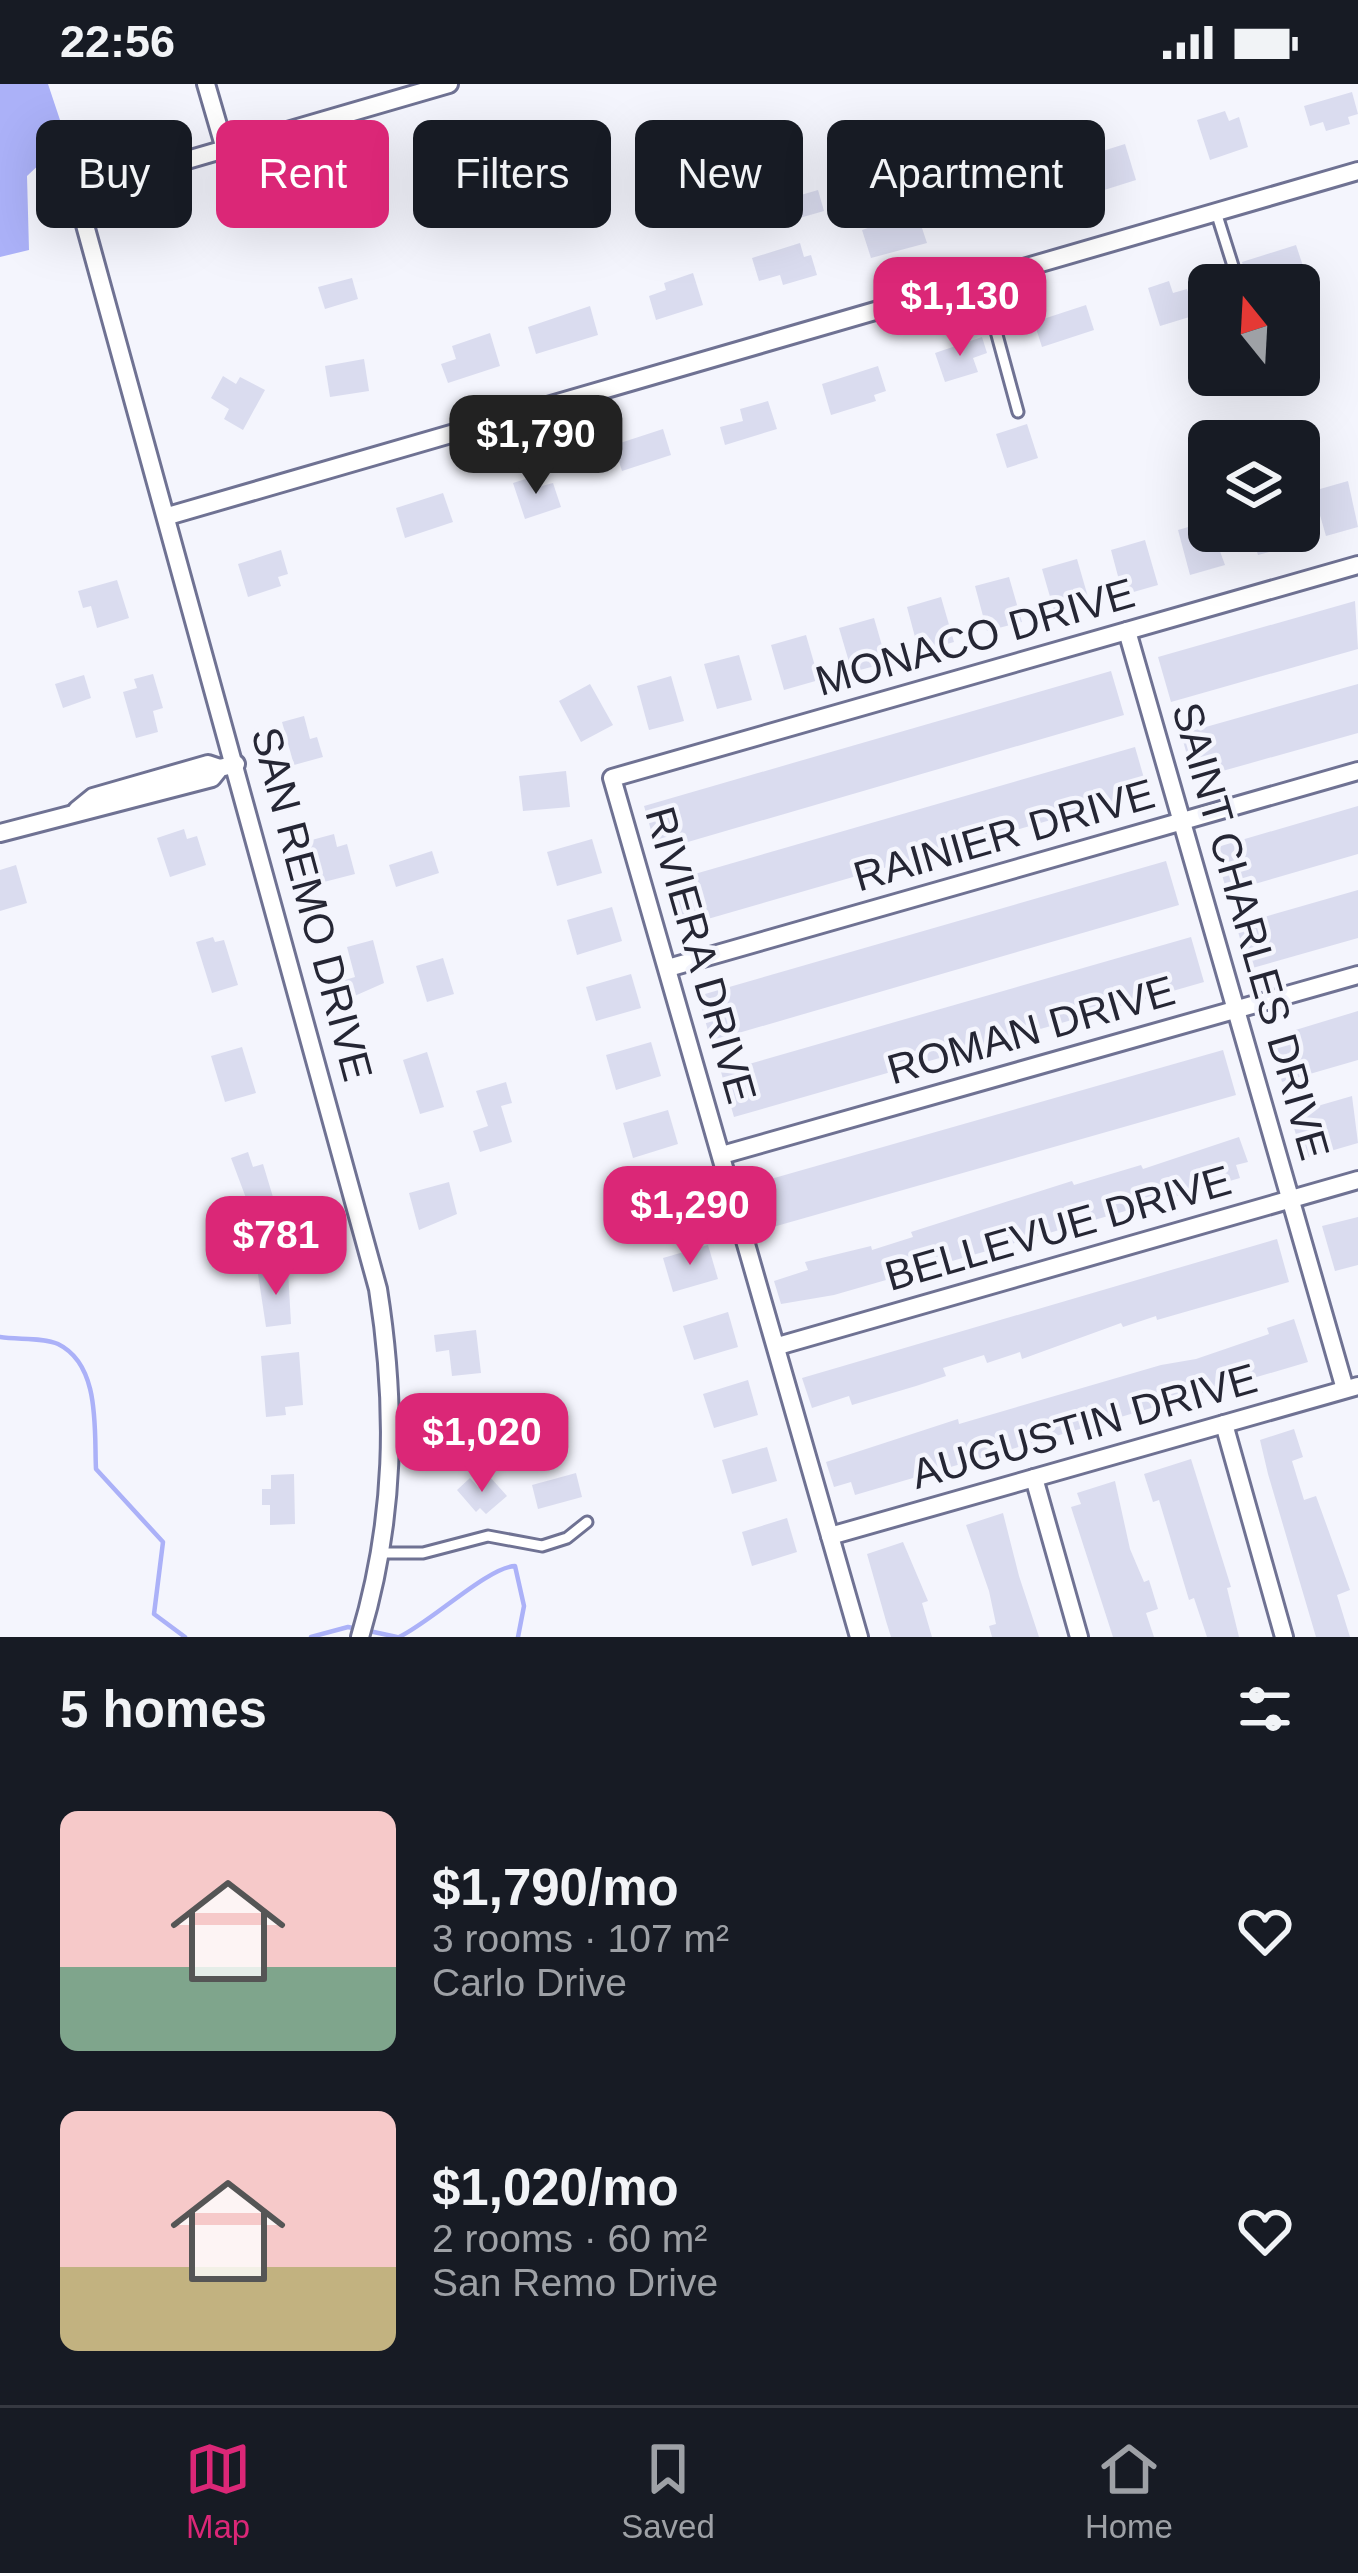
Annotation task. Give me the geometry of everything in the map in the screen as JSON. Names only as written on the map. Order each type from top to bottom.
[{"type":"street","points":[[206,84],[217,120]]},
{"type":"street","points":[[316,120],[417,88],[449,84]]},
{"type":"street","name":"SAN REMO DRIVE","points":[[216,152],[108,183],[82,199],[168,516],[228,766],[378,1288],[392,1412],[392,1471],[382,1553],[360,1637]]},
{"type":"street","points":[[168,516],[1358,171]]},
{"type":"street","name":"MONACO DRIVE","points":[[612,778],[1358,565]]},
{"type":"street","name":"SAINT CHARLES DRIVE","points":[[1127,632],[1291,1199],[1351,1387]]},
{"type":"street","points":[[0,833],[76,811],[97,812],[212,778],[228,766]]},
{"type":"street","name":"RAINIER DRIVE","points":[[668,968],[1358,771]]},
{"type":"street","name":"RIVIERA DRIVE","points":[[612,778],[859,1637]]},
{"type":"street","name":"ROMAN DRIVE","points":[[722,1154],[1358,975]]},
{"type":"street","name":"BELLEVUE DRIVE","points":[[778,1346],[1358,1180]]},
{"type":"street","name":"AUGUSTIN DRIVE","points":[[830,1535],[1351,1387]]},
{"type":"street","points":[[1224,1424],[1284,1637]]},
{"type":"street","points":[[1034,1478],[1079,1637]]},
{"type":"lane","points":[[1216,212],[1232,264]]},
{"type":"lane","points":[[982,280],[1018,412]]},
{"type":"lane","points":[[382,1553],[423,1553],[488,1536],[542,1546],[567,1538],[587,1522]]},
{"type":"water","points":[[0,84],[48,84],[60,120],[36,120],[36,168],[27,176],[29,250],[0,257]]},
{"type":"building","points":[[1352,92],[1358,114],[1348,117],[1350,124],[1326,131],[1323,122],[1310,126],[1304,106]]},
{"type":"building","points":[[1225,111],[1229,121],[1239,117],[1248,147],[1210,160],[1197,120]]},
{"type":"building","points":[[1125,144],[1136,180],[1105,190],[1105,150]]},
{"type":"building","points":[[818,190],[824,211],[803,217],[803,194]]},
{"type":"building","points":[[922,228],[927,243],[871,258],[862,230]]},
{"type":"building","points":[[800,243],[804,257],[811,255],[817,275],[783,285],[780,275],[759,281],[752,258]]},
{"type":"building","points":[[1296,245],[1302,264],[1243,264]]},
{"type":"building","points":[[693,273],[703,305],[656,320],[649,296],[666,290],[664,283]]},
{"type":"building","points":[[352,278],[358,299],[325,309],[318,287]]},
{"type":"building","points":[[1169,281],[1173,293],[1187,289],[1188,317],[1160,326],[1148,288]]},
{"type":"building","points":[[1086,305],[1094,330],[1042,347],[1034,322]]},
{"type":"building","points":[[590,306],[598,335],[536,354],[528,327]]},
{"type":"building","points":[[490,333],[500,366],[448,383],[441,364],[456,359],[452,346]]},
{"type":"building","points":[[982,337],[987,353],[973,358],[978,372],[945,382],[935,353]]},
{"type":"building","points":[[364,359],[369,391],[330,397],[325,366]]},
{"type":"building","points":[[878,366],[886,391],[874,395],[876,401],[831,415],[822,384]]},
{"type":"building","points":[[223,376],[236,384],[240,377],[265,390],[243,430],[224,419],[229,409],[211,398]]},
{"type":"building","points":[[768,401],[777,429],[725,445],[720,427],[743,421],[740,409]]},
{"type":"building","points":[[1027,424],[1038,458],[1007,468],[996,434]]},
{"type":"building","points":[[663,429],[671,455],[622,471],[614,445]]},
{"type":"building","points":[[535,476],[538,487],[553,483],[561,507],[525,519],[513,483]]},
{"type":"building","points":[[1348,481],[1358,527],[1326,536],[1320,489]]},
{"type":"building","points":[[443,493],[453,522],[405,538],[396,508]]},
{"type":"building","points":[[1188,527],[1188,552],[1220,552],[1225,565],[1190,575],[1178,530]]},
{"type":"building","points":[[1145,540],[1158,585],[1123,595],[1111,550]]},
{"type":"building","points":[[281,550],[288,574],[278,577],[281,586],[248,597],[238,564]]},
{"type":"building","points":[[1077,559],[1090,604],[1055,614],[1042,569]]},
{"type":"building","points":[[1009,577],[1022,622],[987,631],[975,586]]},
{"type":"building","points":[[117,580],[129,618],[97,628],[91,606],[83,608],[78,591]]},
{"type":"building","points":[[941,597],[954,642],[919,652],[907,607]]},
{"type":"building","points":[[1355,601],[1358,649],[1171,702],[1158,657]]},
{"type":"building","points":[[874,618],[887,663],[852,672],[839,628]]},
{"type":"building","points":[[806,635],[819,680],[784,690],[771,645]]},
{"type":"building","points":[[739,655],[752,700],[717,709],[704,664]]},
{"type":"building","points":[[1111,671],[1124,715],[657,851],[644,806]]},
{"type":"building","points":[[153,674],[163,708],[153,711],[158,732],[136,738],[123,692],[137,688],[134,679]]},
{"type":"building","points":[[84,675],[91,698],[63,708],[55,684]]},
{"type":"building","points":[[671,676],[684,721],[649,730],[637,686]]},
{"type":"building","points":[[590,684],[613,725],[581,742],[559,701]]},
{"type":"building","points":[[1358,684],[1358,733],[1194,779],[1181,734]]},
{"type":"building","points":[[304,716],[310,739],[317,737],[323,757],[294,765],[282,722]]},
{"type":"building","points":[[1135,747],[1148,792],[680,927],[667,882]]},
{"type":"building","points":[[566,771],[570,807],[523,811],[519,776]]},
{"type":"building","points":[[1358,806],[1358,854],[1227,892],[1214,848]]},
{"type":"building","points":[[184,829],[187,839],[197,836],[206,865],[170,877],[157,838]]},
{"type":"building","points":[[334,834],[337,847],[347,844],[355,874],[320,883],[308,841]]},
{"type":"building","points":[[592,839],[602,873],[557,886],[547,852]]},
{"type":"building","points":[[432,851],[439,873],[396,887],[389,865]]},
{"type":"building","points":[[1166,861],[1179,905],[711,1041],[698,996]]},
{"type":"building","points":[[16,865],[27,903],[0,911],[0,870]]},
{"type":"building","points":[[1358,890],[1358,938],[1249,969],[1236,925]]},
{"type":"building","points":[[612,907],[622,941],[577,955],[567,920]]},
{"type":"building","points":[[213,937],[215,942],[224,940],[238,985],[212,993],[196,942]]},
{"type":"building","points":[[1191,937],[1204,982],[734,1117],[721,1072]]},
{"type":"building","points":[[373,940],[384,983],[350,998],[345,980],[355,977],[347,947]]},
{"type":"building","points":[[443,958],[454,994],[427,1002],[416,966]]},
{"type":"building","points":[[631,974],[641,1008],[596,1021],[586,987]]},
{"type":"building","points":[[1358,1011],[1358,1060],[1282,1082],[1269,1038]]},
{"type":"building","points":[[651,1042],[661,1076],[616,1090],[606,1055]]},
{"type":"building","points":[[242,1047],[256,1093],[225,1102],[211,1056]]},
{"type":"building","points":[[1223,1050],[1236,1095],[766,1229],[753,1184]]},
{"type":"building","points":[[427,1052],[444,1107],[420,1114],[403,1060]]},
{"type":"building","points":[[506,1082],[512,1103],[501,1106],[512,1142],[480,1152],[473,1131],[488,1126],[476,1091]]},
{"type":"building","points":[[1352,1096],[1358,1143],[1303,1159],[1290,1114]]},
{"type":"building","points":[[668,1110],[678,1144],[633,1158],[623,1123]]},
{"type":"building","points":[[1239,1137],[1248,1162],[1236,1165],[1240,1178],[834,1295],[781,1304],[774,1281],[808,1270],[805,1262],[871,1246],[872,1250],[913,1237],[911,1232],[1072,1181],[1074,1185],[1141,1165],[1143,1169]]},
{"type":"building","points":[[248,1152],[253,1167],[263,1164],[276,1207],[252,1214],[231,1158]]},
{"type":"building","points":[[689,1176],[699,1210],[654,1224],[644,1189]]},
{"type":"building","points":[[449,1182],[457,1214],[419,1230],[409,1193]]},
{"type":"building","points":[[1358,1217],[1358,1265],[1335,1271],[1322,1226]]},
{"type":"building","points":[[1277,1239],[1289,1282],[1157,1320],[1156,1316],[1123,1327],[1121,1323],[1022,1359],[1020,1352],[987,1363],[984,1355],[943,1368],[946,1376],[852,1405],[849,1396],[812,1408],[802,1378]]},
{"type":"building","points":[[708,1245],[718,1279],[673,1292],[663,1258]]},
{"type":"building","points":[[288,1270],[291,1324],[266,1327],[258,1274]]},
{"type":"building","points":[[728,1312],[738,1347],[694,1360],[683,1326]]},
{"type":"building","points":[[1294,1319],[1308,1362],[855,1495],[851,1482],[834,1487],[826,1462],[958,1419],[959,1424],[1196,1359],[1269,1334],[1267,1328]]},
{"type":"building","points":[[476,1330],[481,1373],[452,1376],[449,1350],[436,1352],[434,1335]]},
{"type":"building","points":[[299,1352],[303,1405],[285,1407],[286,1415],[266,1417],[261,1356]]},
{"type":"building","points":[[748,1380],[758,1415],[714,1428],[703,1394]]},
{"type":"building","points":[[1294,1429],[1303,1457],[1292,1461],[1304,1500],[1316,1496],[1350,1590],[1337,1595],[1350,1637],[1316,1637],[1268,1474],[1260,1440]]},
{"type":"building","points":[[767,1447],[777,1481],[732,1494],[722,1460]]},
{"type":"building","points":[[1191,1459],[1231,1587],[1227,1588],[1239,1637],[1207,1637],[1194,1598],[1189,1600],[1159,1500],[1153,1502],[1144,1474]]},
{"type":"building","points":[[576,1473],[582,1497],[538,1509],[532,1485]]},
{"type":"building","points":[[294,1474],[295,1524],[270,1525],[270,1505],[262,1505],[262,1489],[271,1489],[271,1475]]},
{"type":"building","points":[[490,1477],[507,1496],[486,1514],[480,1508],[476,1512],[457,1490],[470,1478],[478,1487]]},
{"type":"building","points":[[1115,1481],[1130,1549],[1144,1582],[1149,1580],[1158,1609],[1146,1613],[1154,1637],[1113,1637],[1071,1507],[1081,1504],[1077,1493]]},
{"type":"building","points":[[1003,1513],[1039,1637],[992,1637],[989,1626],[996,1624],[989,1591],[966,1525]]},
{"type":"building","points":[[787,1518],[797,1552],[752,1566],[742,1532]]},
{"type":"building","points":[[903,1542],[928,1601],[922,1603],[932,1637],[891,1637],[886,1621],[867,1554]]},
{"type":"waterway","points":[[0,1337],[58,1344],[82,1367],[92,1400],[96,1469],[163,1542],[154,1614],[185,1637]]},
{"type":"waterway","points":[[399,1637],[490,1575],[515,1566],[524,1606],[518,1637]]},
{"type":"waterway","points":[[311,1637],[348,1627],[358,1629]]},
{"type":"waterway","points":[[369,1631],[397,1637]]}]
